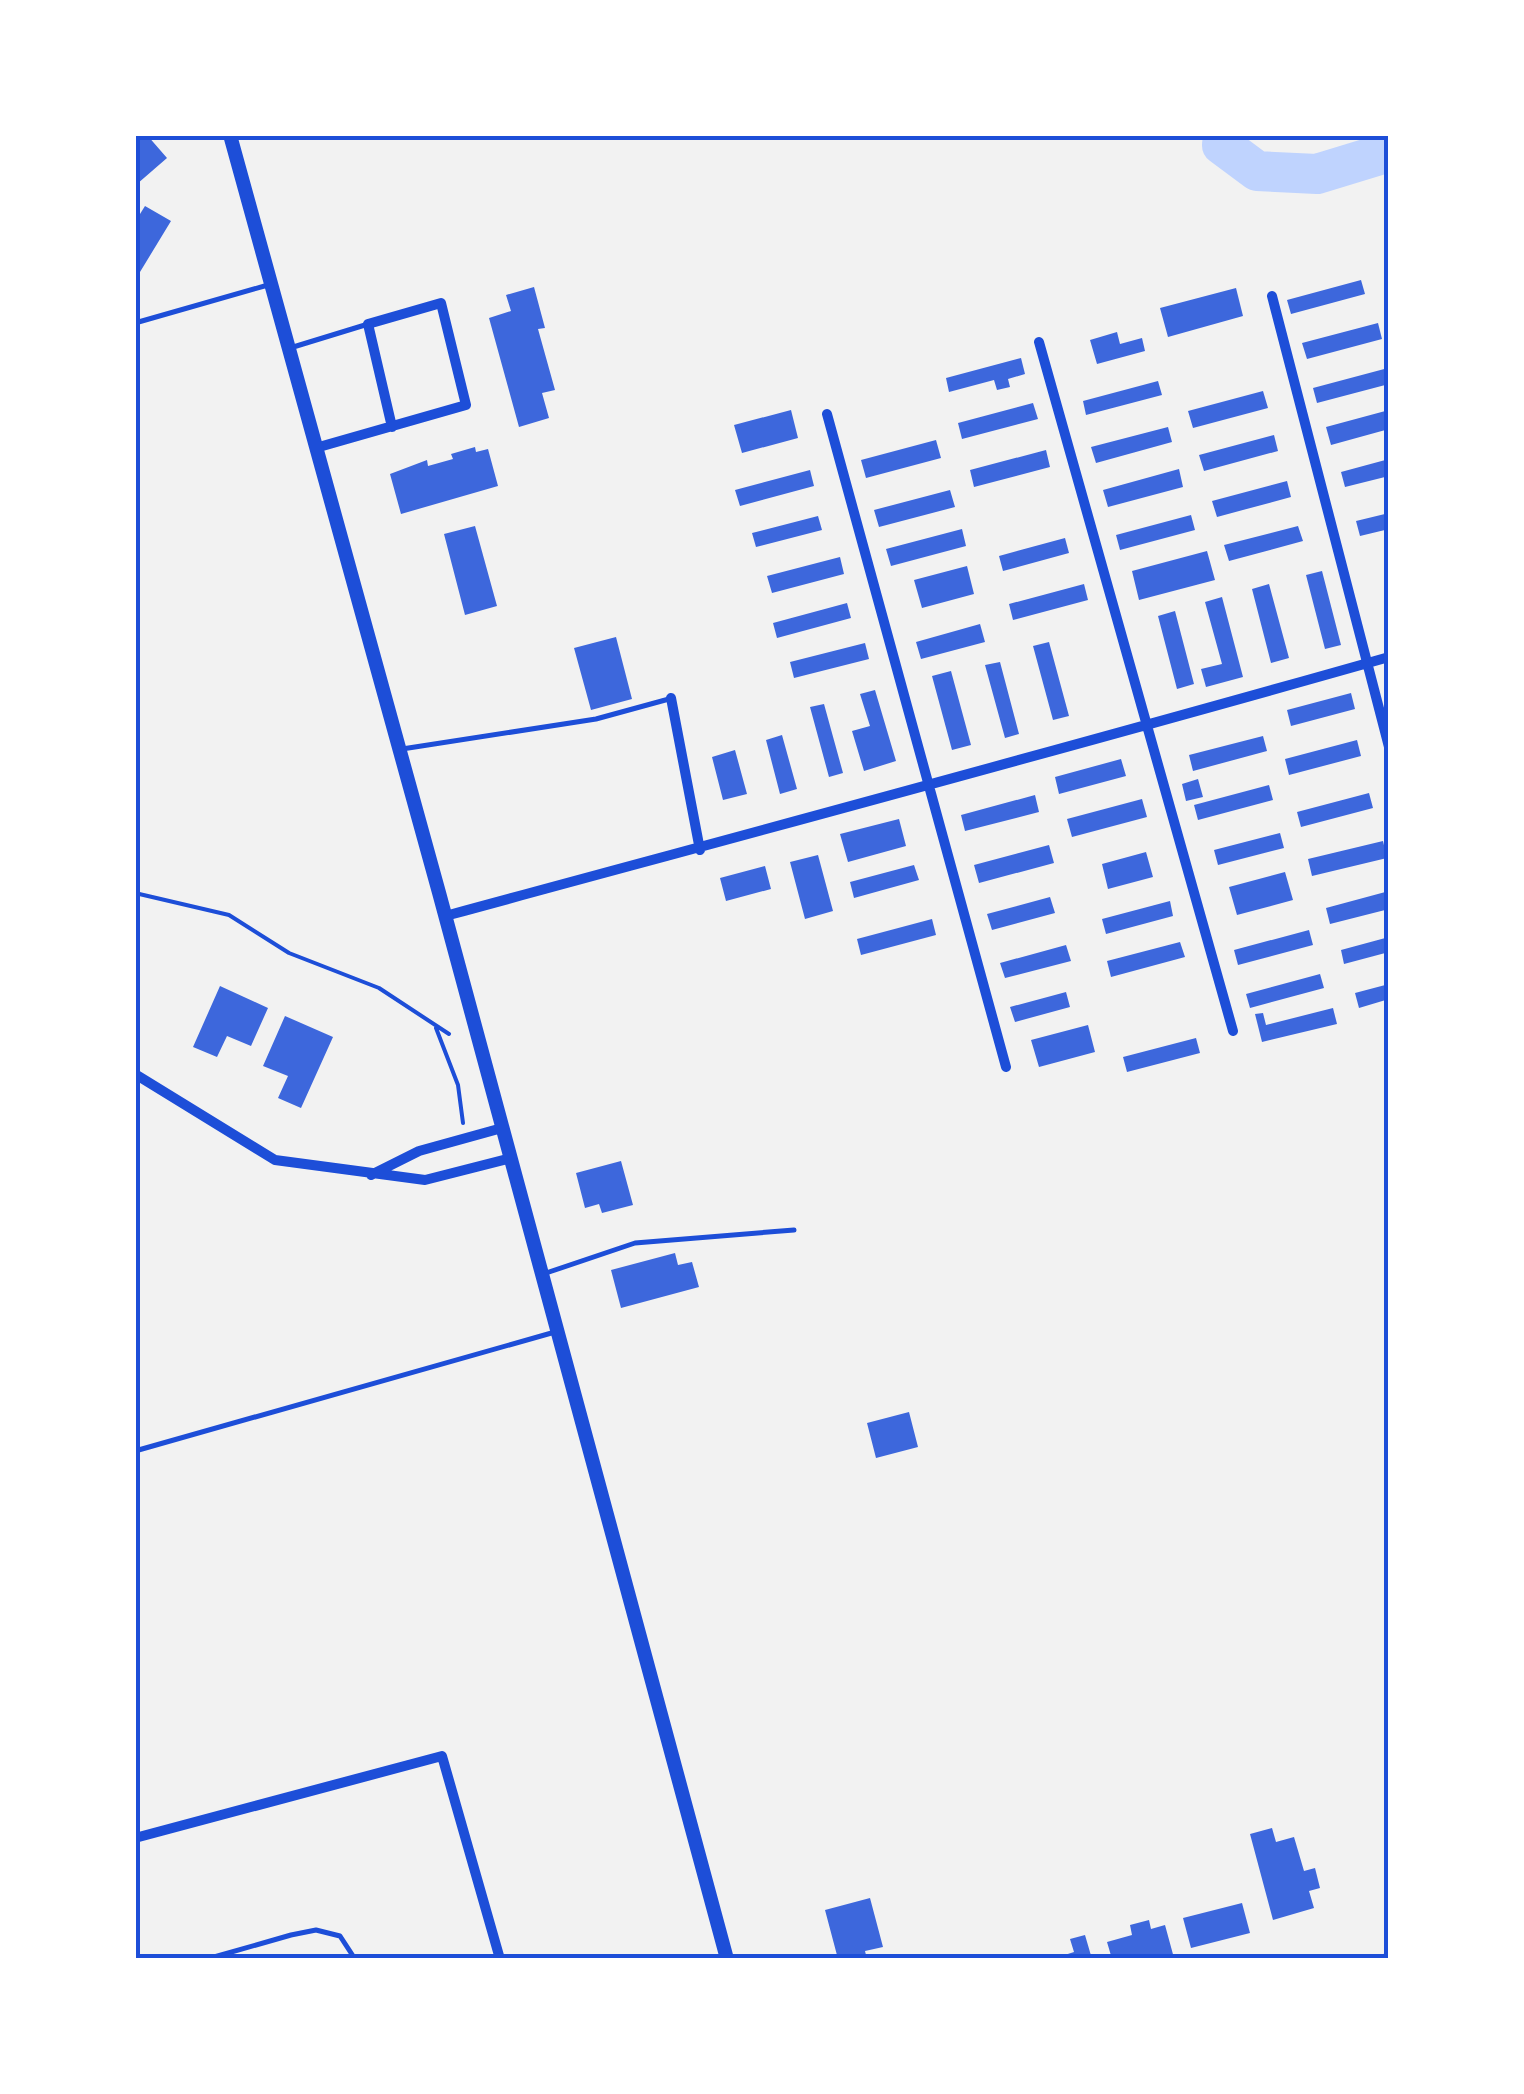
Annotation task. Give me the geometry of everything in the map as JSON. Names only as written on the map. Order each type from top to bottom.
[{"type":"main road","points":[[230,135],[448,915],[540,1275],[727,1959]]},
{"type":"street","points":[[1272,296],[1389,747]]},
{"type":"street","points":[[318,447],[392,426],[466,405],[441,303],[368,324],[392,426]]},
{"type":"street","points":[[1038,342],[1149,723],[1233,1032]]},
{"type":"street","points":[[827,414],[1006,1067]]},
{"type":"street","points":[[448,915],[700,850],[926,782],[1389,656]]},
{"type":"street","points":[[672,698],[700,850]]},
{"type":"street","points":[[138,1075],[275,1160],[370,1176],[425,1180],[511,1158]]},
{"type":"street","points":[[370,1176],[419,1151],[502,1128]]},
{"type":"street","points":[[135,1838],[442,1756],[500,1959]]},
{"type":"lane","points":[[135,323],[270,284]]},
{"type":"lane","points":[[289,348],[368,324]]},
{"type":"lane","points":[[402,749],[596,719],[672,698]]},
{"type":"lane","points":[[135,1088],[138,1075]]},
{"type":"lane","points":[[540,1275],[635,1243],[794,1230]]},
{"type":"lane","points":[[135,1451],[558,1331]]},
{"type":"lane","points":[[135,1655],[137,1664]]},
{"type":"lane","points":[[207,1959],[316,1930],[340,1936],[355,1959]]},
{"type":"path","points":[[135,893],[229,914],[289,953],[378,988],[449,1034]]},
{"type":"path","points":[[436,1028],[458,1084],[466,1138]]},
{"type":"building","points":[[135,135],[147,135],[167,158],[137,184]]},
{"type":"building","points":[[145,206],[171,221],[140,272],[135,269],[135,222]]},
{"type":"building","points":[[1361,280],[1365,294],[1291,314],[1287,300]]},
{"type":"building","points":[[534,287],[545,328],[538,329],[555,390],[542,393],[549,418],[519,427],[489,318],[511,311],[506,295]]},
{"type":"building","points":[[1236,288],[1243,316],[1168,337],[1160,308]]},
{"type":"building","points":[[1378,323],[1382,339],[1307,359],[1302,343]]},
{"type":"building","points":[[1117,332],[1120,344],[1142,338],[1145,351],[1097,364],[1090,340]]},
{"type":"building","points":[[1021,358],[1025,374],[1008,379],[1010,387],[997,390],[994,380],[949,392],[946,378]]},
{"type":"building","points":[[1388,368],[1389,384],[1317,403],[1313,388]]},
{"type":"building","points":[[1158,381],[1162,395],[1086,415],[1083,401]]},
{"type":"building","points":[[1263,391],[1268,408],[1193,428],[1188,411]]},
{"type":"building","points":[[1033,403],[1038,419],[962,439],[958,423]]},
{"type":"building","points":[[791,410],[798,438],[742,453],[734,425]]},
{"type":"building","points":[[1389,410],[1389,429],[1331,445],[1326,427]]},
{"type":"building","points":[[1168,427],[1172,442],[1096,463],[1091,447]]},
{"type":"building","points":[[1274,435],[1278,451],[1204,471],[1199,455]]},
{"type":"building","points":[[936,440],[941,458],[866,478],[861,460]]},
{"type":"building","points":[[475,447],[476,452],[488,449],[498,486],[401,514],[390,474],[427,460],[428,466],[453,459],[451,454]]},
{"type":"building","points":[[1046,450],[1050,467],[974,487],[970,470]]},
{"type":"building","points":[[1389,459],[1389,476],[1345,487],[1341,472]]},
{"type":"building","points":[[1179,469],[1183,487],[1108,507],[1103,490]]},
{"type":"building","points":[[810,470],[814,486],[740,506],[735,490]]},
{"type":"building","points":[[1287,481],[1291,497],[1217,517],[1212,501]]},
{"type":"building","points":[[950,490],[955,507],[879,527],[874,510]]},
{"type":"building","points":[[1389,513],[1389,529],[1360,536],[1356,521]]},
{"type":"building","points":[[1191,515],[1195,530],[1120,550],[1116,535]]},
{"type":"building","points":[[818,516],[822,530],[756,547],[752,533]]},
{"type":"building","points":[[475,526],[497,606],[465,615],[444,534]]},
{"type":"building","points":[[1298,526],[1303,541],[1229,561],[1224,545]]},
{"type":"building","points":[[962,529],[966,546],[891,566],[886,549]]},
{"type":"building","points":[[1065,538],[1069,553],[1003,571],[999,556]]},
{"type":"building","points":[[1207,551],[1215,580],[1139,600],[1132,571]]},
{"type":"building","points":[[840,557],[844,574],[772,593],[767,576]]},
{"type":"building","points":[[967,566],[974,594],[922,608],[914,580]]},
{"type":"building","points":[[1322,571],[1341,645],[1325,649],[1306,575]]},
{"type":"building","points":[[1084,584],[1088,600],[1013,620],[1009,604]]},
{"type":"building","points":[[1269,584],[1289,658],[1271,663],[1252,589]]},
{"type":"building","points":[[1222,597],[1243,677],[1206,687],[1201,669],[1222,664],[1205,602]]},
{"type":"building","points":[[847,603],[851,618],[777,638],[773,623]]},
{"type":"building","points":[[1175,611],[1194,684],[1177,689],[1158,616]]},
{"type":"building","points":[[980,624],[985,642],[921,659],[916,642]]},
{"type":"building","points":[[616,637],[632,699],[591,710],[574,648]]},
{"type":"building","points":[[1049,642],[1069,716],[1053,720],[1033,646]]},
{"type":"building","points":[[865,643],[869,659],[794,678],[790,662]]},
{"type":"building","points":[[1000,662],[1019,734],[1005,738],[985,665]]},
{"type":"building","points":[[951,671],[971,745],[952,750],[932,676]]},
{"type":"building","points":[[875,690],[896,761],[864,771],[852,731],[870,726],[860,694]]},
{"type":"building","points":[[1351,693],[1355,709],[1291,726],[1287,710]]},
{"type":"building","points":[[824,704],[843,773],[829,777],[810,707]]},
{"type":"building","points":[[782,735],[797,789],[780,794],[766,740]]},
{"type":"building","points":[[1263,736],[1267,751],[1193,771],[1189,755]]},
{"type":"building","points":[[1357,740],[1361,756],[1289,775],[1285,759]]},
{"type":"building","points":[[735,750],[747,794],[723,800],[712,757]]},
{"type":"building","points":[[1121,759],[1126,776],[1059,794],[1055,777]]},
{"type":"building","points":[[1198,779],[1203,797],[1186,801],[1182,784]]},
{"type":"building","points":[[1269,785],[1273,800],[1198,820],[1194,805]]},
{"type":"building","points":[[1369,793],[1373,808],[1301,827],[1297,812]]},
{"type":"building","points":[[1035,795],[1039,812],[965,831],[961,815]]},
{"type":"building","points":[[1142,799],[1147,817],[1072,837],[1067,819]]},
{"type":"building","points":[[899,819],[906,846],[848,862],[840,834]]},
{"type":"building","points":[[1280,833],[1284,848],[1218,865],[1214,850]]},
{"type":"building","points":[[1383,841],[1387,858],[1312,876],[1308,859]]},
{"type":"building","points":[[1049,845],[1054,863],[979,883],[974,865]]},
{"type":"building","points":[[1146,852],[1153,877],[1108,889],[1102,864]]},
{"type":"building","points":[[818,855],[833,911],[805,919],[790,862]]},
{"type":"building","points":[[914,865],[919,880],[854,898],[850,882]]},
{"type":"building","points":[[765,866],[771,889],[726,901],[720,878]]},
{"type":"building","points":[[1285,872],[1293,900],[1237,915],[1229,887]]},
{"type":"building","points":[[1389,891],[1389,909],[1330,924],[1326,908]]},
{"type":"building","points":[[1050,897],[1055,913],[992,930],[987,914]]},
{"type":"building","points":[[1170,901],[1173,916],[1106,934],[1102,919]]},
{"type":"building","points":[[932,919],[936,935],[861,955],[857,939]]},
{"type":"building","points":[[1309,930],[1313,945],[1238,965],[1234,950]]},
{"type":"building","points":[[1389,937],[1389,952],[1344,964],[1341,950]]},
{"type":"building","points":[[1180,942],[1185,957],[1111,977],[1107,961]]},
{"type":"building","points":[[1066,945],[1071,961],[1005,978],[1000,963]]},
{"type":"building","points":[[1320,974],[1324,988],[1250,1008],[1246,994]]},
{"type":"building","points":[[1389,984],[1389,999],[1359,1008],[1355,993]]},
{"type":"building","points":[[220,986],[268,1008],[251,1046],[227,1036],[217,1057],[193,1047]]},
{"type":"building","points":[[1066,992],[1070,1007],[1015,1022],[1010,1007]]},
{"type":"building","points":[[1333,1008],[1337,1024],[1262,1042],[1255,1014],[1263,1013],[1266,1025]]},
{"type":"building","points":[[285,1016],[333,1037],[301,1108],[278,1098],[288,1076],[263,1066]]},
{"type":"building","points":[[1088,1025],[1095,1052],[1039,1067],[1031,1040]]},
{"type":"building","points":[[1196,1038],[1200,1053],[1127,1072],[1123,1057]]},
{"type":"building","points":[[621,1161],[633,1205],[602,1213],[599,1204],[585,1208],[576,1173]]},
{"type":"building","points":[[675,1253],[678,1265],[692,1262],[699,1287],[621,1308],[611,1270]]},
{"type":"building","points":[[909,1412],[918,1447],[876,1458],[867,1423]]},
{"type":"building","points":[[1272,1828],[1276,1842],[1294,1837],[1304,1871],[1315,1868],[1320,1888],[1309,1891],[1314,1908],[1273,1920],[1250,1834]]},
{"type":"building","points":[[870,1898],[883,1947],[865,1951],[867,1959],[838,1959],[825,1910]]},
{"type":"building","points":[[1242,1903],[1250,1933],[1191,1948],[1183,1918]]},
{"type":"building","points":[[1149,1920],[1151,1929],[1165,1925],[1174,1958],[1112,1959],[1107,1942],[1132,1935],[1130,1925]]},
{"type":"building","points":[[1085,1935],[1092,1959],[1052,1959],[1074,1952],[1070,1939]]},
{"type":"waterway","points":[[1223,135],[1222,145],[1257,171],[1317,174],[1389,152]]}]
